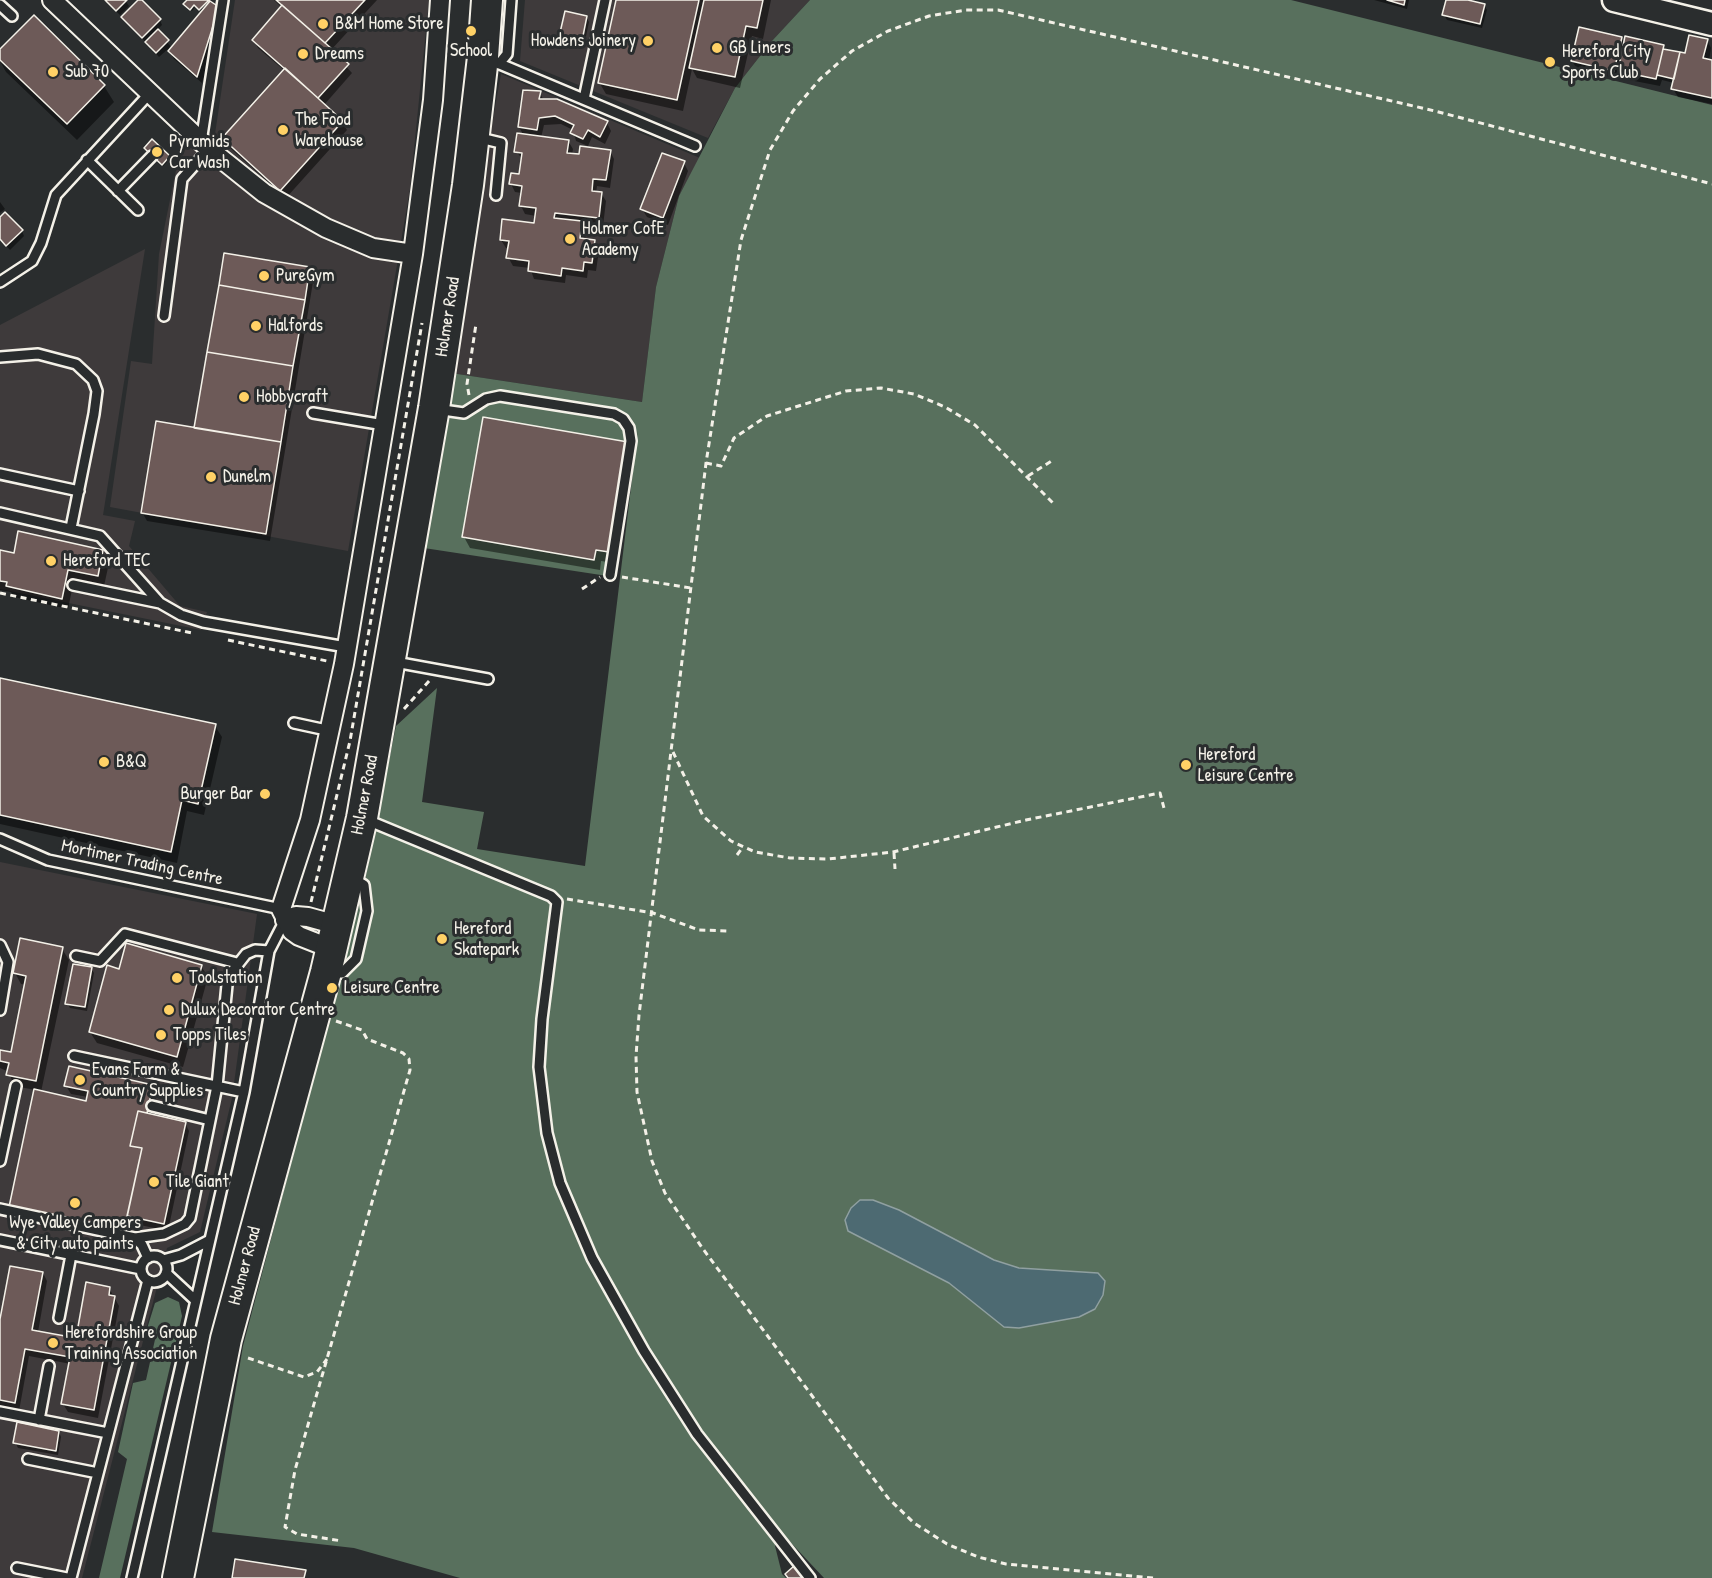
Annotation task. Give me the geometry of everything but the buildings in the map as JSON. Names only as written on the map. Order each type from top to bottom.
[{"type":"highway","name":"Holmer Road","points":[[178,1578],[226,1339],[332,949],[362,818],[434,408],[474,137],[491,60],[487,0]]},
{"type":"street","points":[[52,0],[205,145],[264,193],[326,228],[373,248],[413,254]]},
{"type":"street","points":[[283,915],[310,820],[331,731],[345,656],[413,254],[432,100],[440,0]]},
{"type":"street","points":[[1614,0],[1712,24]]},
{"type":"street","points":[[283,915],[298,936],[332,949]]},
{"type":"street","points":[[283,915],[308,917],[332,949]]},
{"type":"lane","points":[[164,316],[182,179],[205,145],[223,0]]},
{"type":"lane","points":[[491,60],[507,54],[511,0]]},
{"type":"lane","points":[[584,99],[605,0]]},
{"type":"lane","points":[[0,5],[12,16]]},
{"type":"lane","points":[[491,60],[695,146]]},
{"type":"lane","points":[[0,282],[32,261],[41,243],[56,195],[150,93]]},
{"type":"lane","points":[[474,137],[501,143],[496,195]]},
{"type":"lane","points":[[118,191],[152,156]]},
{"type":"lane","points":[[87,160],[138,210]]},
{"type":"lane","points":[[0,357],[38,354],[76,364],[93,380],[97,391],[94,414],[71,528]]},
{"type":"lane","points":[[434,408],[464,413],[486,399],[500,396],[614,414],[623,419],[629,428],[631,441],[610,575]]},
{"type":"lane","points":[[313,413],[384,425]]},
{"type":"lane","points":[[0,474],[79,490]]},
{"type":"lane","points":[[0,513],[100,536],[160,603]]},
{"type":"lane","points":[[74,585],[160,603],[181,615],[203,622],[345,656]]},
{"type":"lane","points":[[389,662],[488,679]]},
{"type":"lane","points":[[294,723],[331,731]]},
{"type":"lane","points":[[362,818],[551,896],[557,902],[558,914],[542,1018],[539,1067],[547,1133],[560,1183],[592,1258],[644,1351],[697,1434],[810,1578]]},
{"type":"lane","name":"Mortimer Trading Centre","points":[[0,839],[48,860],[283,915]]},
{"type":"lane","points":[[332,949],[342,973],[356,959],[367,911],[364,885],[349,876]]},
{"type":"lane","points":[[132,1578],[194,1299],[244,1092],[269,951],[283,915]]},
{"type":"lane","points":[[76,956],[99,961],[125,934],[237,963]]},
{"type":"lane","points":[[0,945],[8,962],[0,1010]]},
{"type":"lane","points":[[0,1209],[135,1238],[164,1234],[184,1224],[190,1218],[217,1086],[227,985],[237,963],[246,954],[255,950],[269,951]]},
{"type":"lane","points":[[74,1056],[244,1092]]},
{"type":"lane","points":[[0,1161],[16,1086]]},
{"type":"lane","points":[[152,1106],[210,1120]]},
{"type":"lane","points":[[135,1238],[148,1258]]},
{"type":"lane","points":[[0,1239],[141,1269],[148,1280],[69,1578],[17,1568]]},
{"type":"lane","points":[[141,1269],[148,1258],[155,1256],[163,1260],[181,1255],[208,1241]]},
{"type":"lane","points":[[59,1318],[71,1255]]},
{"type":"lane","points":[[163,1260],[166,1273],[194,1299]]},
{"type":"lane","points":[[148,1280],[158,1281],[166,1273]]},
{"type":"lane","points":[[39,1420],[49,1366]]},
{"type":"lane","points":[[0,1412],[108,1433]]},
{"type":"lane","points":[[28,1459],[98,1473]]},
{"type":"path","points":[[1153,1578],[1006,1564],[978,1557],[947,1544],[914,1523],[888,1498],[679,1216],[652,1161],[637,1092],[636,1056],[652,913],[706,463],[741,240],[770,150],[793,111],[820,79],[852,51],[888,31],[929,16],[966,10],[998,10],[1435,111],[1712,184]]},
{"type":"path","points":[[475,408],[467,384],[476,324]]},
{"type":"path","points":[[706,463],[721,466],[734,438],[767,416],[846,391],[881,388],[914,394],[945,407],[975,425],[1055,505]]},
{"type":"path","points":[[1028,477],[1053,460]]},
{"type":"path","points":[[582,589],[596,578],[610,575],[691,588]]},
{"type":"path","points":[[0,593],[195,634]]},
{"type":"path","points":[[218,639],[345,656]]},
{"type":"path","points":[[400,713],[439,670]]},
{"type":"path","points":[[672,751],[703,816],[731,841],[743,847],[755,852],[790,858],[828,859],[893,852],[1026,820],[1160,793],[1165,812]]},
{"type":"path","points":[[737,855],[743,847]]},
{"type":"path","points":[[893,852],[895,869]]},
{"type":"path","points":[[551,896],[652,913],[699,930],[729,931]]},
{"type":"path","points":[[314,1014],[362,1030],[367,1039],[403,1053],[410,1059],[410,1070],[295,1470],[285,1527],[297,1534],[342,1541]]},
{"type":"path","points":[[248,1358],[304,1377],[317,1372],[328,1357]]},
{"type":"shaded area","points":[[235,0],[429,0],[410,189],[348,551],[110,507],[131,361],[152,364],[159,254],[185,126],[215,134]]},
{"type":"shaded area","points":[[525,0],[810,0],[771,42],[735,88],[708,138],[520,61]]},
{"type":"shaded area","name":"Holmer CofE Academy","points":[[501,74],[700,158],[679,196],[656,287],[642,402],[451,373],[464,281]]},
{"type":"shaded area","points":[[145,249],[103,515],[135,521],[129,546],[180,606],[207,612],[201,630],[0,589],[0,325]]},
{"type":"shaded area","points":[[0,862],[257,914],[232,1098],[200,1232],[167,1248],[82,1578],[0,1578]]},
{"type":"green space","name":"Hereford Leisure Centre","points":[[810,0],[1291,0],[1712,105],[1712,1578],[824,1578],[780,1531],[775,1546],[782,1574],[786,1578],[460,1578],[354,1548],[212,1532],[243,1346],[364,885],[396,726],[437,688],[422,802],[484,812],[477,849],[585,866],[638,430],[614,577],[424,548],[451,373],[642,402],[656,287],[679,196],[735,88],[771,42]]},
{"type":"green space","points":[[168,1297],[179,1302],[182,1316],[120,1578],[99,1578],[127,1459],[118,1452],[133,1383],[146,1380],[156,1335],[146,1332],[155,1303]]},
{"type":"water","points":[[860,1200],[873,1200],[899,1210],[994,1260],[1019,1268],[1098,1273],[1105,1281],[1103,1295],[1095,1309],[1079,1317],[1019,1328],[1004,1327],[949,1283],[848,1231],[845,1220],[851,1208]]},
{"type":"place","name":"B&M Home Store","points":[[323,24]]},
{"type":"place","name":"School","points":[[471,31]]},
{"type":"place","name":"Howdens Joinery","points":[[648,41]]},
{"type":"place","name":"GB Liners","points":[[717,48]]},
{"type":"place","name":"Dreams","points":[[303,54]]},
{"type":"place","name":"Hereford City Sports Club","points":[[1550,62]]},
{"type":"place","name":"Sub 70","points":[[53,72]]},
{"type":"place","name":"The Food Warehouse","points":[[283,130]]},
{"type":"place","name":"Pyramids Car Wash","points":[[157,152]]},
{"type":"place","name":"Holmer CofE Academy","points":[[570,239]]},
{"type":"place","name":"PureGym","points":[[264,276]]},
{"type":"place","name":"Halfords","points":[[256,326]]},
{"type":"place","name":"Hobbycraft","points":[[244,397]]},
{"type":"place","name":"Dunelm","points":[[211,477]]},
{"type":"place","name":"Hereford TEC","points":[[51,561]]},
{"type":"place","name":"B&Q","points":[[104,762]]},
{"type":"place","name":"Hereford Leisure Centre","points":[[1186,765]]},
{"type":"place","name":"Burger Bar","points":[[265,794]]},
{"type":"place","name":"Hereford Skatepark","points":[[442,939]]},
{"type":"place","name":"Toolstation","points":[[177,978]]},
{"type":"place","name":"Leisure Centre","points":[[332,988]]},
{"type":"place","name":"Dulux Decorator Centre","points":[[169,1010]]},
{"type":"place","name":"Topps Tiles","points":[[161,1035]]},
{"type":"place","name":"Evans Farm & Country Supplies","points":[[80,1080]]},
{"type":"place","name":"Tile Giant","points":[[154,1182]]},
{"type":"place","name":"Wye Valley Campers & City auto paints","points":[[75,1203]]},
{"type":"place","name":"Herefordshire Group Training Association","points":[[53,1343]]}]
